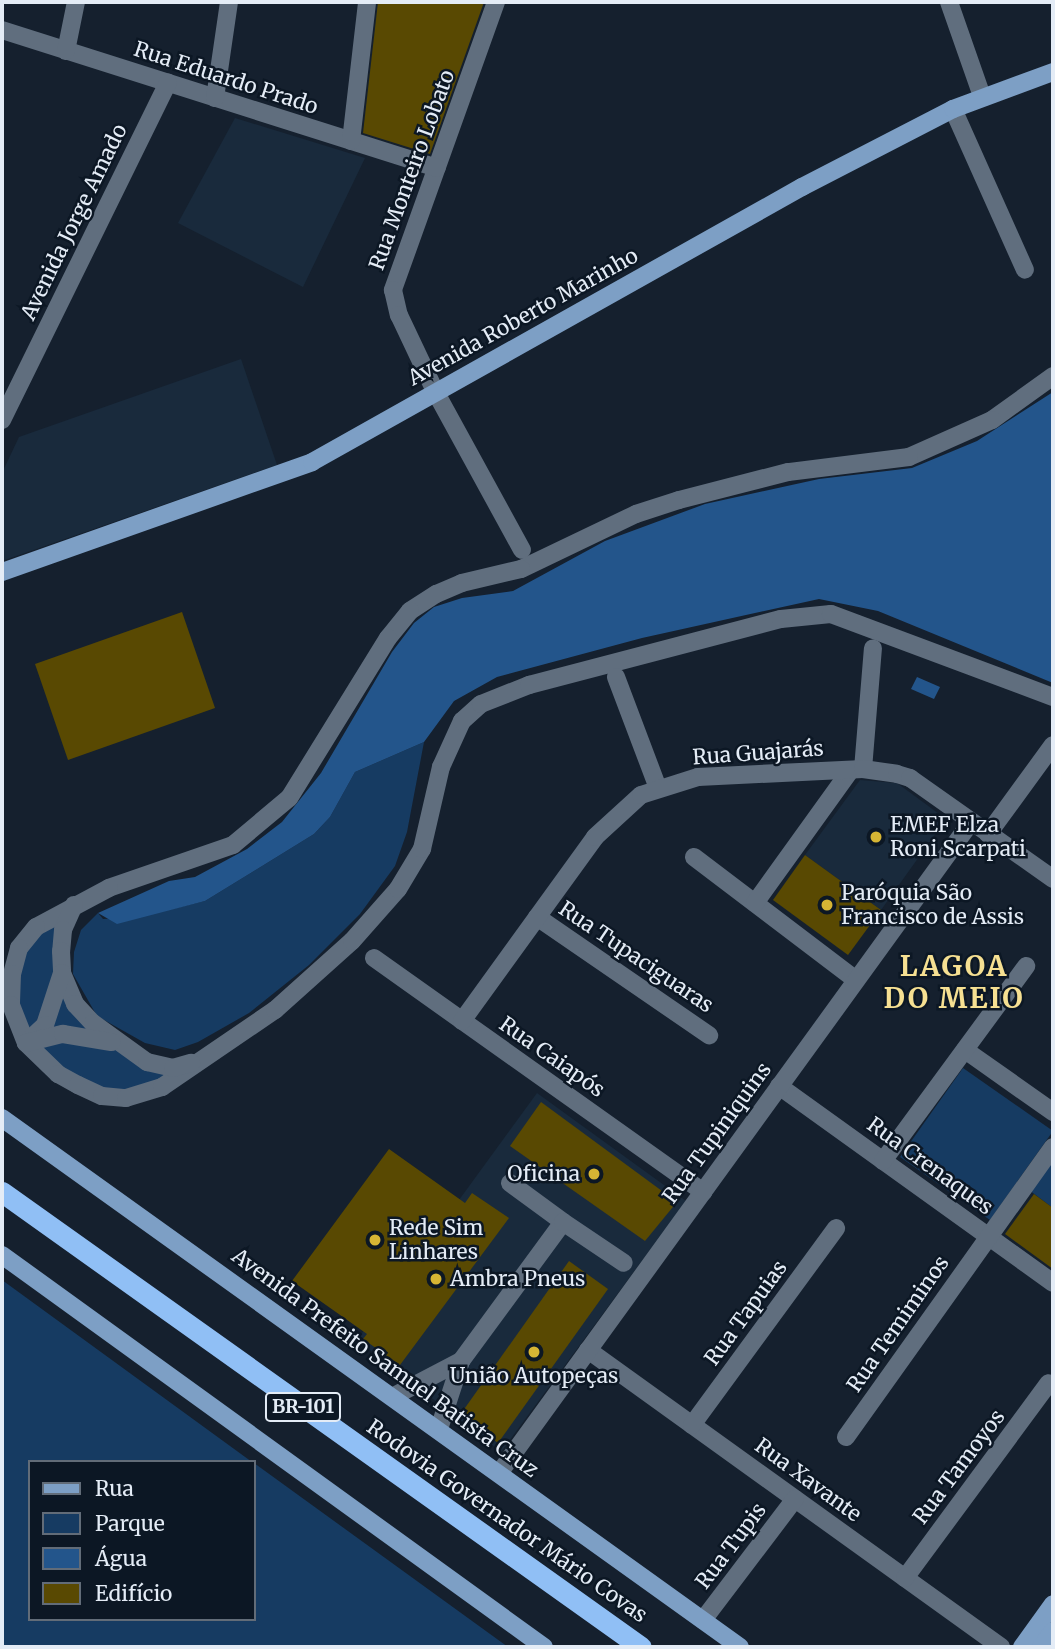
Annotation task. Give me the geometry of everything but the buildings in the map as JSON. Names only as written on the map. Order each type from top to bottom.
[{"type":"highway","points":[[2,1180],[27,1210]]},
{"type":"highway","name":"Rodovia Governador Mário Covas","points":[[2,1192],[641,1647]]},
{"type":"highway","points":[[579,1602],[617,1647]]},
{"type":"main road","name":"Avenida Roberto Marinho","points":[[2,572],[312,462],[435,391],[953,109],[982,96],[1053,72]]},
{"type":"main road","name":"Avenida Prefeito Samuel Batista Cruz","points":[[2,1118],[394,1396],[740,1647]]},
{"type":"main road","points":[[2,1255],[544,1647]]},
{"type":"main road","points":[[1031,1646],[1053,1604]]},
{"type":"main road","points":[[1031,1646],[1053,1631]]},
{"type":"street","points":[[66,51],[76,2]]},
{"type":"street","points":[[215,98],[229,2]]},
{"type":"street","points":[[351,141],[367,2]]},
{"type":"street","name":"Rua Monteiro Lobato","points":[[496,2],[393,290],[399,315],[435,391],[522,550]]},
{"type":"street","points":[[949,2],[982,96]]},
{"type":"street","name":"Rua Eduardo Prado","points":[[2,30],[437,168]]},
{"type":"street","name":"Avenida Jorge Amado","points":[[2,420],[168,83]]},
{"type":"street","points":[[953,109],[1025,270]]},
{"type":"street","points":[[1053,376],[992,420],[909,457],[788,472],[679,499],[636,514],[521,569],[436,594],[410,611],[388,638],[312,767],[262,824],[233,845],[109,888],[36,928],[19,948],[12,974],[11,1004],[26,1043],[58,1074],[102,1096],[126,1098],[143,1093],[202,1061],[318,974],[398,889],[422,849],[449,744],[462,721],[481,704],[507,692],[808,613],[831,614],[866,624],[1053,697]]},
{"type":"street","points":[[754,903],[857,770],[873,648]]},
{"type":"street","points":[[617,677],[658,788]]},
{"type":"street","points":[[988,834],[1053,745]]},
{"type":"street","name":"Rua Guajarás","points":[[462,1021],[595,837],[641,795],[698,777],[857,770],[910,778],[1052,878]]},
{"type":"street","name":"Rua Tupiniquins","points":[[500,1472],[971,822]]},
{"type":"street","points":[[694,857],[856,980]]},
{"type":"street","points":[[26,1043],[45,1026],[62,973],[63,930],[74,905]]},
{"type":"street","name":"Rua Tupaciguaras","points":[[537,917],[709,1035]]},
{"type":"street","name":"Rua Caiapós","points":[[374,958],[703,1192]]},
{"type":"street","points":[[884,1161],[1026,966]]},
{"type":"street","points":[[62,973],[75,1003],[122,1047]]},
{"type":"street","points":[[26,1043],[63,1034],[100,1037],[147,1062],[173,1068],[202,1061]]},
{"type":"street","points":[[965,1050],[1053,1112]]},
{"type":"street","name":"Rua Crenaques","points":[[779,1086],[1053,1283]]},
{"type":"street","name":"Rua Temiminos","points":[[846,1437],[1053,1146]]},
{"type":"street","points":[[510,1183],[624,1263]]},
{"type":"street","points":[[439,1429],[461,1361],[563,1222]]},
{"type":"street","name":"Rua Tapuias","points":[[692,1425],[836,1228]]},
{"type":"street","name":"Rua Xavante","points":[[588,1350],[1001,1647]]},
{"type":"street","points":[[394,1396],[461,1361]]},
{"type":"street","name":"Rua Tamoyos","points":[[905,1578],[1049,1383]]},
{"type":"street","name":"Rua Tupis","points":[[704,1620],[795,1499]]},
{"type":"shaded area","points":[[235,118],[365,158],[303,287],[178,223]]},
{"type":"shaded area","points":[[241,359],[277,465],[2,561],[2,473],[19,437]]},
{"type":"shaded area","name":"EMEF Elza Roni Scarpati","points":[[860,780],[897,783],[946,819],[881,910],[805,855]]},
{"type":"shaded area","points":[[537,1093],[686,1201],[501,1452],[357,1340]]},
{"type":"green space","points":[[424,742],[407,832],[395,866],[360,914],[309,965],[249,1013],[198,1042],[175,1050],[145,1043],[97,1016],[73,974],[74,952],[81,930],[98,913],[103,919],[139,917],[205,901],[314,834],[330,817],[355,772]]},
{"type":"green space","points":[[74,905],[61,951],[93,1023],[173,1068],[162,1087],[102,1096],[26,1043],[12,974],[19,948]]},
{"type":"green space","points":[[963,1068],[1053,1131],[990,1220],[900,1157]]},
{"type":"green space","points":[[1053,1157],[1053,1208],[1029,1190]]},
{"type":"green space","points":[[2,1280],[249,1460],[28,1460],[28,1621],[256,1621],[256,1464],[508,1647],[2,1647]]},
{"type":"water","points":[[1053,392],[1053,683],[878,611],[819,599],[642,638],[497,677],[454,701],[424,742],[355,772],[330,817],[314,834],[205,901],[117,924],[98,913],[169,881],[195,877],[247,849],[282,822],[321,773],[392,652],[414,623],[434,607],[462,598],[513,591],[605,541],[705,504],[819,479],[912,468],[977,441]]},
{"type":"water","points":[[917,677],[940,687],[934,699],[911,689]]},
{"type":"place","name":"EMEF Elza Roni Scarpati","points":[[876,837]]},
{"type":"place","name":"Paróquia São Francisco de Assis","points":[[827,905]]},
{"type":"place","name":"Oficina","points":[[594,1174]]},
{"type":"place","name":"Rede Sim Linhares","points":[[375,1240]]},
{"type":"place","name":"Ambra Pneus","points":[[436,1279]]},
{"type":"place","name":"União Autopeças","points":[[534,1352]]},
{"type":"district","name":"LAGOA DO MEIO","points":[[954,982]]}]
